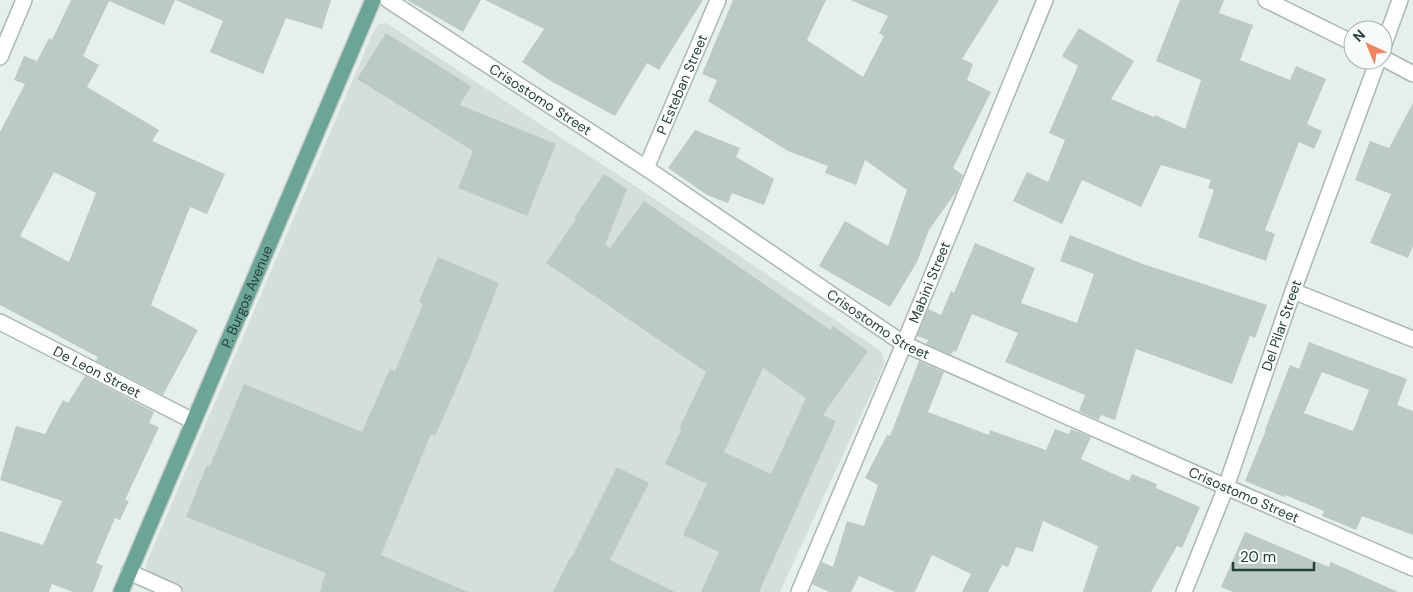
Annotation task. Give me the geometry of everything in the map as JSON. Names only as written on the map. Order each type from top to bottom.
[{"type":"main road","name":"P. Burgos Avenue","points":[[121,592],[373,0]]},
{"type":"street","points":[[0,57],[24,0]]},
{"type":"street","name":"Crisostomo Street","points":[[388,0],[646,168],[904,344],[1413,568]]},
{"type":"street","name":"P Esteban Street","points":[[646,168],[718,0]]},
{"type":"street","name":"Mabini Street","points":[[799,592],[904,344],[1045,0]]},
{"type":"street","points":[[1266,0],[1343,38]]},
{"type":"street","points":[[1393,20],[1400,0]]},
{"type":"street","points":[[1393,63],[1413,74]]},
{"type":"street","name":"Del Pilar Street","points":[[1184,592],[1226,487],[1293,291],[1374,70]]},
{"type":"street","points":[[1293,291],[1413,339]]},
{"type":"street","name":"De Leon Street","points":[[0,322],[193,421]]},
{"type":"street","points":[[129,572],[174,592]]},
{"type":"shaded area","points":[[386,23],[647,194],[881,351],[885,363],[780,592],[182,592],[153,579],[149,575],[146,570],[146,564],[374,30],[379,24]]},
{"type":"building","points":[[71,0],[175,0],[164,25],[109,1],[83,56],[99,65],[87,87],[159,130],[152,141],[225,174],[207,214],[190,207],[151,305],[198,330],[163,395],[96,361],[98,357],[0,305],[0,132],[25,84],[14,80],[24,56],[37,61],[49,38],[52,40]],"holes":[[[54,172],[96,193],[69,262],[20,236]]]},
{"type":"building","points":[[176,0],[331,0],[322,29],[286,18],[263,74],[210,52],[223,21]]},
{"type":"building","points":[[407,0],[481,0],[463,32]]},
{"type":"building","points":[[485,0],[703,0],[659,70],[647,63],[615,116],[549,80],[522,62],[544,29]]},
{"type":"building","points":[[733,0],[826,0],[807,40],[863,77],[884,36],[879,33],[888,16],[850,0],[999,0],[962,59],[973,64],[967,80],[991,92],[953,168],[963,175],[956,192],[929,230],[917,262],[890,307],[819,266],[845,221],[888,246],[907,190],[865,160],[856,185],[825,173],[828,166],[788,151],[708,101],[717,80],[702,74]]},
{"type":"building","points":[[1180,0],[1224,0],[1219,13],[1253,25],[1240,60],[1290,80],[1296,66],[1326,79],[1307,124],[1322,131],[1314,149],[1299,142],[1265,230],[1275,234],[1266,261],[1198,237],[1214,190],[1208,188],[1211,180],[1161,165],[1141,207],[1082,180],[1062,224],[1013,201],[1027,172],[1048,182],[1065,140],[1049,133],[1078,66],[1062,56],[1079,28],[1134,61],[1111,99],[1154,117],[1155,115],[1185,129],[1201,80],[1156,61]]},
{"type":"building","points":[[386,33],[471,86],[460,105],[556,144],[527,216],[458,188],[473,151],[357,79]]},
{"type":"building","points":[[1413,103],[1413,246],[1408,258],[1370,243],[1391,194],[1355,180],[1370,141],[1389,148]]},
{"type":"building","points":[[695,130],[740,148],[736,157],[774,179],[764,205],[732,193],[728,203],[707,195],[668,168]]},
{"type":"building","points":[[604,174],[627,189],[605,245],[610,248],[644,201],[830,330],[833,326],[868,351],[823,415],[836,421],[759,592],[701,592],[719,552],[683,535],[707,484],[665,464],[706,372],[546,263],[576,219],[574,218]],"holes":[[[763,368],[806,398],[771,474],[724,452]]]},
{"type":"building","points":[[1070,235],[1143,264],[1267,305],[1255,338],[1250,336],[1232,384],[1136,349],[1115,420],[1101,415],[1098,420],[1079,411],[1085,395],[1005,362],[1018,333],[972,314],[956,352],[953,351],[951,355],[926,344],[928,340],[917,336],[928,309],[941,315],[951,291],[954,293],[975,243],[1035,268],[1021,303],[1077,323],[1094,274],[1060,261]]},
{"type":"building","points":[[438,257],[499,283],[470,357],[435,436],[431,434],[381,555],[468,592],[320,592],[326,573],[186,517],[207,465],[210,466],[244,384],[362,432],[390,369],[395,371],[423,304],[419,302]]},
{"type":"building","points":[[1309,342],[1407,379],[1397,405],[1413,411],[1413,535],[1362,516],[1356,530],[1322,516],[1324,511],[1245,481],[1290,365],[1299,369]],"holes":[[[1322,372],[1369,390],[1353,431],[1304,413]]]},
{"type":"building","points":[[919,361],[944,372],[928,412],[989,435],[990,430],[1046,450],[1055,429],[1069,434],[1071,429],[1091,437],[1081,459],[1129,481],[1132,474],[1157,484],[1156,488],[1200,507],[1182,548],[1177,546],[1151,592],[1083,592],[1098,546],[1043,521],[1033,552],[1016,547],[1008,567],[1002,565],[988,592],[962,592],[971,574],[932,555],[915,592],[895,592],[859,576],[851,592],[829,592],[812,584],[822,562],[833,567],[847,521],[864,526],[878,485],[865,478],[887,435],[890,436]]},
{"type":"building","points":[[85,376],[154,412],[149,423],[159,427],[125,500],[129,501],[120,520],[115,518],[96,563],[103,566],[93,592],[73,592],[52,584],[49,592],[0,592],[0,531],[43,545],[62,501],[0,480],[16,426],[45,434],[63,400],[68,403]]},
{"type":"building","points":[[617,467],[649,483],[610,560],[675,592],[553,592],[572,557]]},
{"type":"building","points":[[1245,532],[1329,567],[1331,562],[1398,592],[1233,592],[1221,587]]}]
